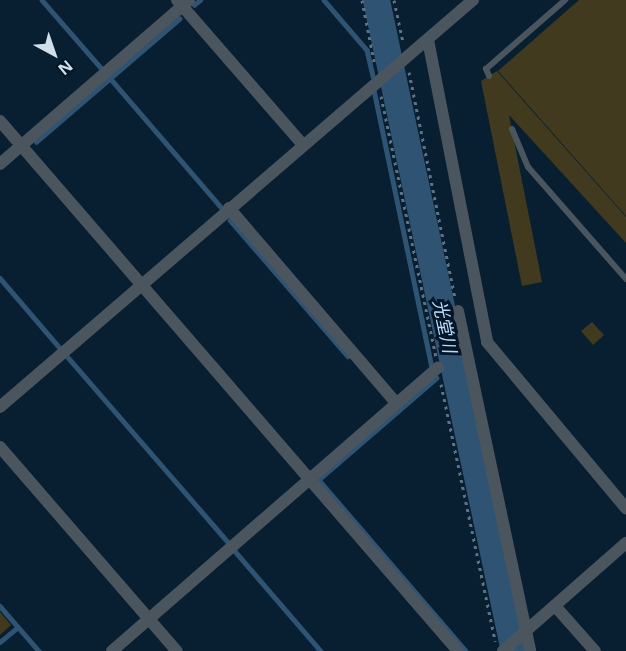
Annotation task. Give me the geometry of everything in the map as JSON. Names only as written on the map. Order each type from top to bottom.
[{"type":"street","points":[[0,407],[378,78],[406,54],[428,40],[470,1]]},
{"type":"street","points":[[0,164],[183,2],[302,144]]},
{"type":"street","points":[[428,40],[487,342],[626,508]]},
{"type":"street","points":[[0,121],[458,651]]},
{"type":"street","points":[[229,208],[397,404]]},
{"type":"street","points":[[458,311],[530,651]]},
{"type":"street","points":[[112,651],[438,368]]},
{"type":"street","points":[[0,447],[177,651]]},
{"type":"street","points":[[503,651],[626,543]]},
{"type":"street","points":[[555,606],[595,651]]},
{"type":"lane","points":[[489,76],[486,69],[565,0]]},
{"type":"lane","points":[[512,129],[528,167],[626,279]]},
{"type":"path","points":[[362,0],[497,651]]},
{"type":"path","points":[[394,0],[458,311]]},
{"type":"building","points":[[579,0],[626,0],[626,216],[498,71]]},
{"type":"building","points":[[497,71],[626,217],[626,243],[509,115],[542,282],[522,286],[481,81]]},
{"type":"building","points":[[592,322],[604,335],[593,345],[581,331]]},
{"type":"building","points":[[0,612],[11,625],[0,635]]},
{"type":"waterway","points":[[42,0],[102,69]]},
{"type":"waterway","points":[[194,5],[200,0]]},
{"type":"waterway","points":[[324,0],[367,50],[373,76]]},
{"type":"waterway","name":"光堂川","points":[[376,0],[514,651]]},
{"type":"waterway","points":[[36,142],[179,19]]},
{"type":"waterway","points":[[110,78],[222,208]]},
{"type":"waterway","points":[[374,90],[432,367]]},
{"type":"waterway","points":[[230,220],[348,356]]},
{"type":"waterway","points":[[0,278],[60,348]]},
{"type":"waterway","points":[[66,355],[229,543]]},
{"type":"waterway","points":[[437,378],[319,480],[466,651]]},
{"type":"waterway","points":[[234,550],[321,651]]},
{"type":"waterway","points":[[0,606],[39,651]]},
{"type":"waterway","points":[[0,642],[18,627]]}]
